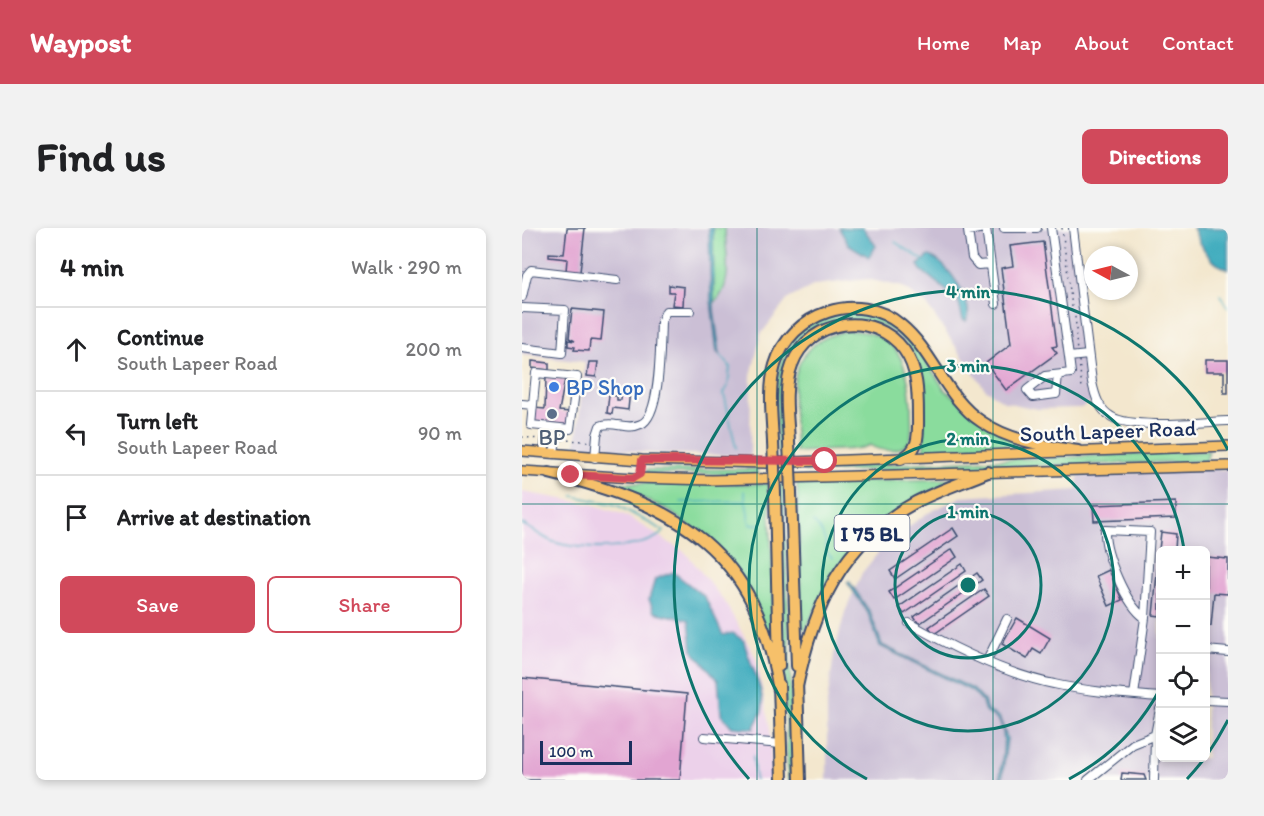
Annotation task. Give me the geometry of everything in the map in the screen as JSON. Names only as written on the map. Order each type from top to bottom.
[{"type":"highway","points":[[782,780],[772,375],[777,358],[786,341],[798,328],[834,309],[856,308],[890,317],[907,331],[955,398],[981,422],[1019,438],[1078,451]]},
{"type":"highway","points":[[797,687],[787,388],[795,357],[808,341],[824,330],[841,325],[859,324],[883,332],[897,341],[908,356],[914,371],[918,438],[912,452],[901,459]]},
{"type":"highway","name":"I 75 BL","points":[[800,780],[797,687],[806,644],[818,608],[832,582],[857,548],[879,527],[914,502],[988,472]]},
{"type":"highway","points":[[549,473],[609,489],[651,505],[677,520],[712,548],[732,572],[756,612],[773,659],[779,692]]},
{"type":"main road","name":"South Lapeer Road","points":[[522,451],[595,458],[766,463],[1225,446]]},
{"type":"main road","points":[[1213,466],[1213,455],[1225,446]]},
{"type":"main road","points":[[633,478],[640,474],[642,460]]},
{"type":"main road","name":"South Lapeer Road","points":[[522,471],[712,480],[1228,466]]},
{"type":"street","points":[[990,264],[978,265],[972,258],[968,231],[985,228],[996,304]]},
{"type":"street","points":[[1004,228],[1037,228]]},
{"type":"street","points":[[1051,228],[1074,357],[1071,374],[1058,375]]},
{"type":"street","points":[[1073,228],[1095,395],[1108,415],[1133,423],[1228,421]]},
{"type":"street","points":[[522,297],[527,275],[531,270],[617,280]]},
{"type":"street","points":[[522,308],[565,310],[566,322],[562,353],[522,348]]},
{"type":"street","points":[[595,458],[600,426],[606,424],[632,428],[644,423],[650,416],[655,399],[661,322],[666,311],[690,311]]},
{"type":"street","points":[[1074,357],[1088,355]]},
{"type":"street","points":[[536,373],[577,377],[570,429],[547,427],[531,425],[536,373]]},
{"type":"street","points":[[522,404],[533,405]]},
{"type":"street","points":[[544,453],[547,427]]},
{"type":"street","points":[[554,454],[557,428]]},
{"type":"street","points":[[1134,694],[1145,618],[1150,532],[1104,530],[1104,545],[1134,611],[1145,618]]},
{"type":"street","points":[[987,660],[1007,619]]},
{"type":"street","points":[[909,623],[987,660],[1053,684],[1156,696]]},
{"type":"street","points":[[1210,650],[1228,652]]},
{"type":"street","points":[[1210,700],[1228,701]]},
{"type":"street","points":[[1154,780],[1156,731]]},
{"type":"street","points":[[1088,780],[1134,744],[1155,735]]},
{"type":"street","points":[[704,737],[781,744]]},
{"type":"path","points":[[1062,228],[1072,307],[1077,318],[1074,330],[1074,357],[1082,388]]},
{"type":"path","points":[[522,437],[542,439]]},
{"type":"path","points":[[559,440],[590,442]]},
{"type":"shaded area","points":[[522,228],[1070,228],[1094,400],[1081,408],[1037,409],[1004,402],[985,389],[927,305],[903,287],[867,279],[815,285],[788,299],[761,334],[751,376],[750,456],[654,453],[576,445],[585,362],[522,355]]},
{"type":"shaded area","points":[[1228,470],[1228,780],[827,780],[827,703],[834,654],[845,612],[862,573],[886,543],[926,514],[961,497],[1077,490],[1078,476]]},
{"type":"shaded area","points":[[522,492],[591,504],[625,515],[686,553],[725,602],[756,658],[770,729],[772,780],[522,780]]},
{"type":"green space","points":[[713,228],[725,228],[727,267],[725,287],[721,296],[714,303]]},
{"type":"green space","points":[[864,312],[891,322],[911,339],[945,390],[1021,445],[924,450],[924,392],[916,359],[905,342],[889,329],[871,322],[851,320],[832,323],[813,330],[798,343],[787,361],[781,394],[783,452],[778,452],[776,399],[778,376],[783,355],[793,338],[809,325],[832,316]]},
{"type":"green space","points":[[846,331],[878,336],[897,352],[903,364],[910,392],[912,425],[910,441],[906,445],[891,450],[870,445],[858,449],[796,452],[793,395],[800,362],[810,348],[825,338]]},
{"type":"green space","points":[[1209,451],[1206,461],[805,472],[804,468]]},
{"type":"green space","points":[[757,469],[757,474],[648,474],[646,470]]},
{"type":"green space","points":[[951,479],[951,483],[918,496],[831,575],[806,629],[802,629],[797,483]]},
{"type":"green space","points":[[614,483],[769,484],[775,643],[772,643],[711,542],[665,508],[614,486]]},
{"type":"green space","points":[[784,484],[794,780],[788,780],[778,485]]},
{"type":"water","points":[[709,228],[713,228],[714,310],[720,355],[717,352],[711,299]]},
{"type":"water","points":[[839,228],[863,228],[876,246],[869,257],[848,244]]},
{"type":"water","points":[[1193,228],[1228,228],[1228,269],[1211,258],[1202,247]]},
{"type":"water","points":[[929,256],[944,266],[964,294],[968,314],[966,321],[963,320],[958,300],[918,265]]},
{"type":"water","points":[[673,572],[705,597],[723,635],[733,633],[744,641],[762,695],[762,711],[754,729],[732,727],[721,714],[718,680],[692,650],[689,620],[654,612],[649,599],[655,579]]},
{"type":"water","points":[[849,581],[870,612],[882,645],[973,689],[984,701],[987,711],[999,717],[1007,738],[1002,780],[1000,780],[1004,739],[1001,724],[985,712],[982,702],[972,691],[880,646],[868,613],[847,582]]},
{"type":"building","points":[[567,228],[585,228],[580,272],[566,271],[567,259],[549,257],[549,253],[564,254]]},
{"type":"building","points":[[1043,242],[1057,346],[1052,347],[1057,353],[1006,390],[986,363],[1011,344],[1001,268],[1013,266],[1010,246]]},
{"type":"building","points":[[669,285],[684,287],[683,306],[672,305],[674,292],[669,292]]},
{"type":"building","points":[[572,309],[604,312],[601,341],[590,340],[589,351],[574,350],[575,347],[568,346],[568,340],[575,341],[569,338]]},
{"type":"building","points":[[1205,360],[1228,360],[1228,393],[1224,393],[1224,372],[1205,372]]},
{"type":"building","points":[[532,361],[549,363],[549,370],[532,368]]},
{"type":"building","points":[[589,362],[598,362],[596,377],[587,376]]},
{"type":"building","points":[[546,377],[565,379],[559,411],[570,412],[569,425],[533,421],[534,408],[545,409]]},
{"type":"building","points":[[622,389],[630,390],[628,410],[613,408],[612,414],[607,413],[609,395],[617,396],[617,400],[621,400]]},
{"type":"building","points":[[1176,502],[1176,518],[1094,521],[1093,505]]},
{"type":"building","points":[[953,528],[958,536],[895,579],[890,571]]},
{"type":"building","points":[[1161,532],[1176,534],[1175,546],[1159,546]]},
{"type":"building","points":[[952,549],[957,557],[894,600],[889,592]]},
{"type":"building","points":[[1210,557],[1228,559],[1228,594],[1214,593],[1211,626]]},
{"type":"building","points":[[962,564],[966,571],[904,614],[899,607]]},
{"type":"building","points":[[1109,570],[1122,600],[1109,606],[1096,576]]},
{"type":"building","points":[[977,573],[982,580],[919,624],[914,617]]},
{"type":"building","points":[[1156,584],[1156,615],[1153,615]]},
{"type":"building","points":[[984,589],[989,596],[934,634],[929,627]]},
{"type":"building","points":[[1017,618],[1050,638],[1041,654],[1033,649],[1027,659],[1002,644]]},
{"type":"building","points":[[522,678],[687,694],[680,780],[522,780]]},
{"type":"building","points":[[1122,773],[1144,775],[1146,780],[1121,780]]},
{"type":"waterway","points":[[895,242],[923,260]]},
{"type":"waterway","points":[[1220,295],[1228,307]]},
{"type":"waterway","points":[[720,355],[730,366],[728,386],[724,393],[736,448]]},
{"type":"waterway","points":[[744,491],[750,525],[761,524]]},
{"type":"waterway","points":[[522,524],[551,541],[592,548],[642,543],[655,538],[664,531],[617,505],[573,496]]},
{"type":"waterway","points":[[681,502],[745,501]]},
{"type":"waterway","points":[[813,522],[821,531],[826,543],[826,551],[832,558]]},
{"type":"waterway","points":[[753,756],[755,780]]},
{"type":"place","name":"BP Shop","points":[[554,387]]},
{"type":"place","name":"BP","points":[[552,414]]},
{"type":"route","points":[[571,475],[633,478],[640,474],[642,460],[766,463],[825,461]]}]
